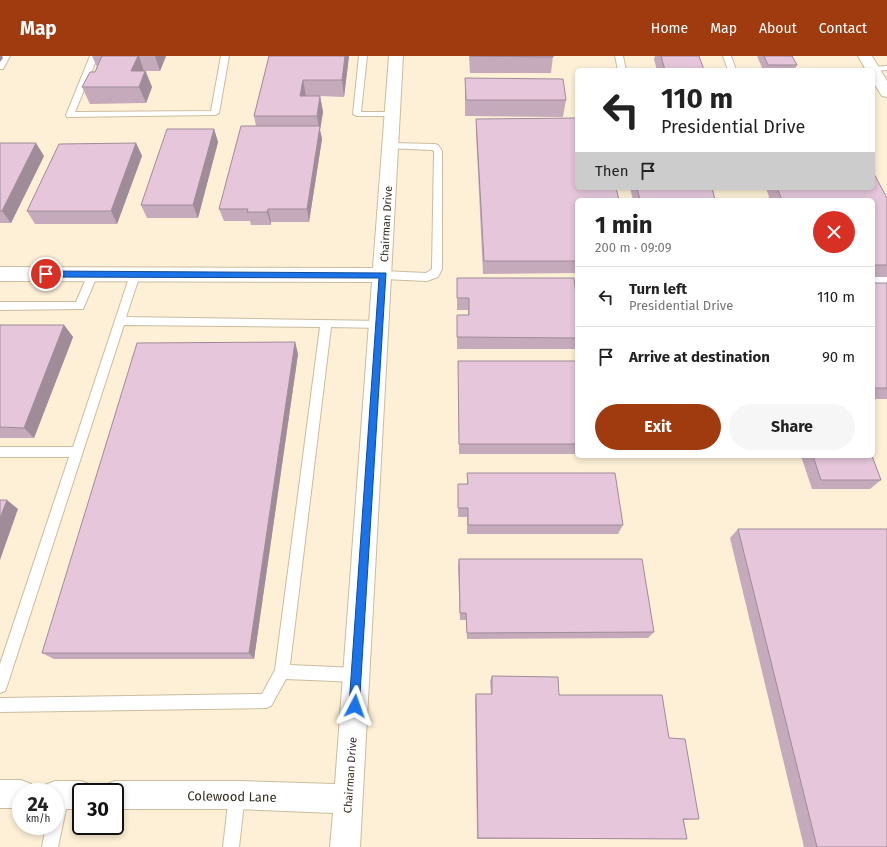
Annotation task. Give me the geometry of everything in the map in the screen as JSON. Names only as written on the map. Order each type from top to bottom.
[{"type":"street","name":"Chairman Drive","points":[[345,847],[396,56]]},
{"type":"street","points":[[865,56],[880,69],[887,93]]},
{"type":"street","points":[[0,274],[383,275]]},
{"type":"street","points":[[0,794],[12,794]]},
{"type":"street","name":"Colewood Lane","points":[[124,795],[237,795],[349,798]]},
{"type":"lane","points":[[0,67],[6,56]]},
{"type":"lane","points":[[94,56],[70,115],[215,113],[225,56]]},
{"type":"lane","points":[[364,56],[357,114],[392,114]]},
{"type":"lane","points":[[619,56],[622,68]]},
{"type":"lane","points":[[727,56],[731,68]]},
{"type":"lane","points":[[383,275],[427,277],[434,274],[436,269],[438,151],[435,147],[428,145],[390,146]]},
{"type":"lane","points":[[0,306],[79,306],[92,274]]},
{"type":"lane","points":[[0,686],[135,274]]},
{"type":"lane","points":[[875,280],[887,280]]},
{"type":"lane","points":[[120,321],[379,324]]},
{"type":"lane","points":[[0,705],[266,701],[282,672],[326,324]]},
{"type":"lane","points":[[0,452],[77,452]]},
{"type":"lane","points":[[282,672],[357,675]]},
{"type":"lane","points":[[231,847],[237,795]]},
{"type":"lane","points":[[50,847],[52,835]]},
{"type":"building","points":[[102,56],[138,56],[131,71],[145,71],[139,87],[82,87],[90,72],[95,72]]},
{"type":"building","points":[[269,56],[345,56],[342,80],[303,80],[300,96],[320,96],[317,116],[254,116]]},
{"type":"building","points":[[470,56],[553,56],[553,57]]},
{"type":"building","points":[[661,56],[699,56],[703,68],[664,68]]},
{"type":"building","points":[[764,56],[792,56],[797,65],[768,65]]},
{"type":"building","points":[[465,78],[563,79],[566,100],[466,100]]},
{"type":"building","points":[[575,118],[575,190],[616,190],[618,198],[575,198],[575,261],[484,261],[476,119]]},
{"type":"building","points":[[241,126],[320,126],[307,209],[268,209],[267,212],[247,212],[248,209],[219,209]]},
{"type":"building","points":[[167,129],[214,129],[193,205],[141,205]]},
{"type":"building","points":[[0,143],[36,143],[2,211],[0,211]]},
{"type":"building","points":[[136,143],[111,211],[27,211],[59,144]]},
{"type":"building","points":[[875,176],[887,198],[887,265],[875,265],[875,198],[781,198],[778,190],[875,190]]},
{"type":"building","points":[[638,190],[712,190],[714,198],[640,198]]},
{"type":"building","points":[[457,278],[574,278],[575,338],[457,337],[457,315],[469,315],[469,298],[457,298]]},
{"type":"building","points":[[875,283],[887,283],[887,388],[875,388]]},
{"type":"building","points":[[0,325],[64,325],[24,428],[0,427]]},
{"type":"building","points":[[295,342],[249,653],[42,653],[137,343]]},
{"type":"building","points":[[458,361],[575,361],[575,444],[459,444]]},
{"type":"building","points":[[814,458],[873,458],[881,480],[821,480]]},
{"type":"building","points":[[467,473],[615,473],[623,525],[468,525],[468,508],[458,508],[458,484],[468,484]]},
{"type":"building","points":[[0,500],[7,500],[0,518]]},
{"type":"building","points":[[738,529],[887,529],[887,847],[817,847]]},
{"type":"building","points":[[459,559],[642,559],[654,632],[467,633],[466,613],[460,613]]},
{"type":"building","points":[[492,676],[558,677],[559,695],[662,695],[669,738],[685,739],[699,819],[683,819],[687,839],[478,838],[476,694],[492,694]]},
{"type":"route","points":[[46,274],[383,275],[355,706]]}]
